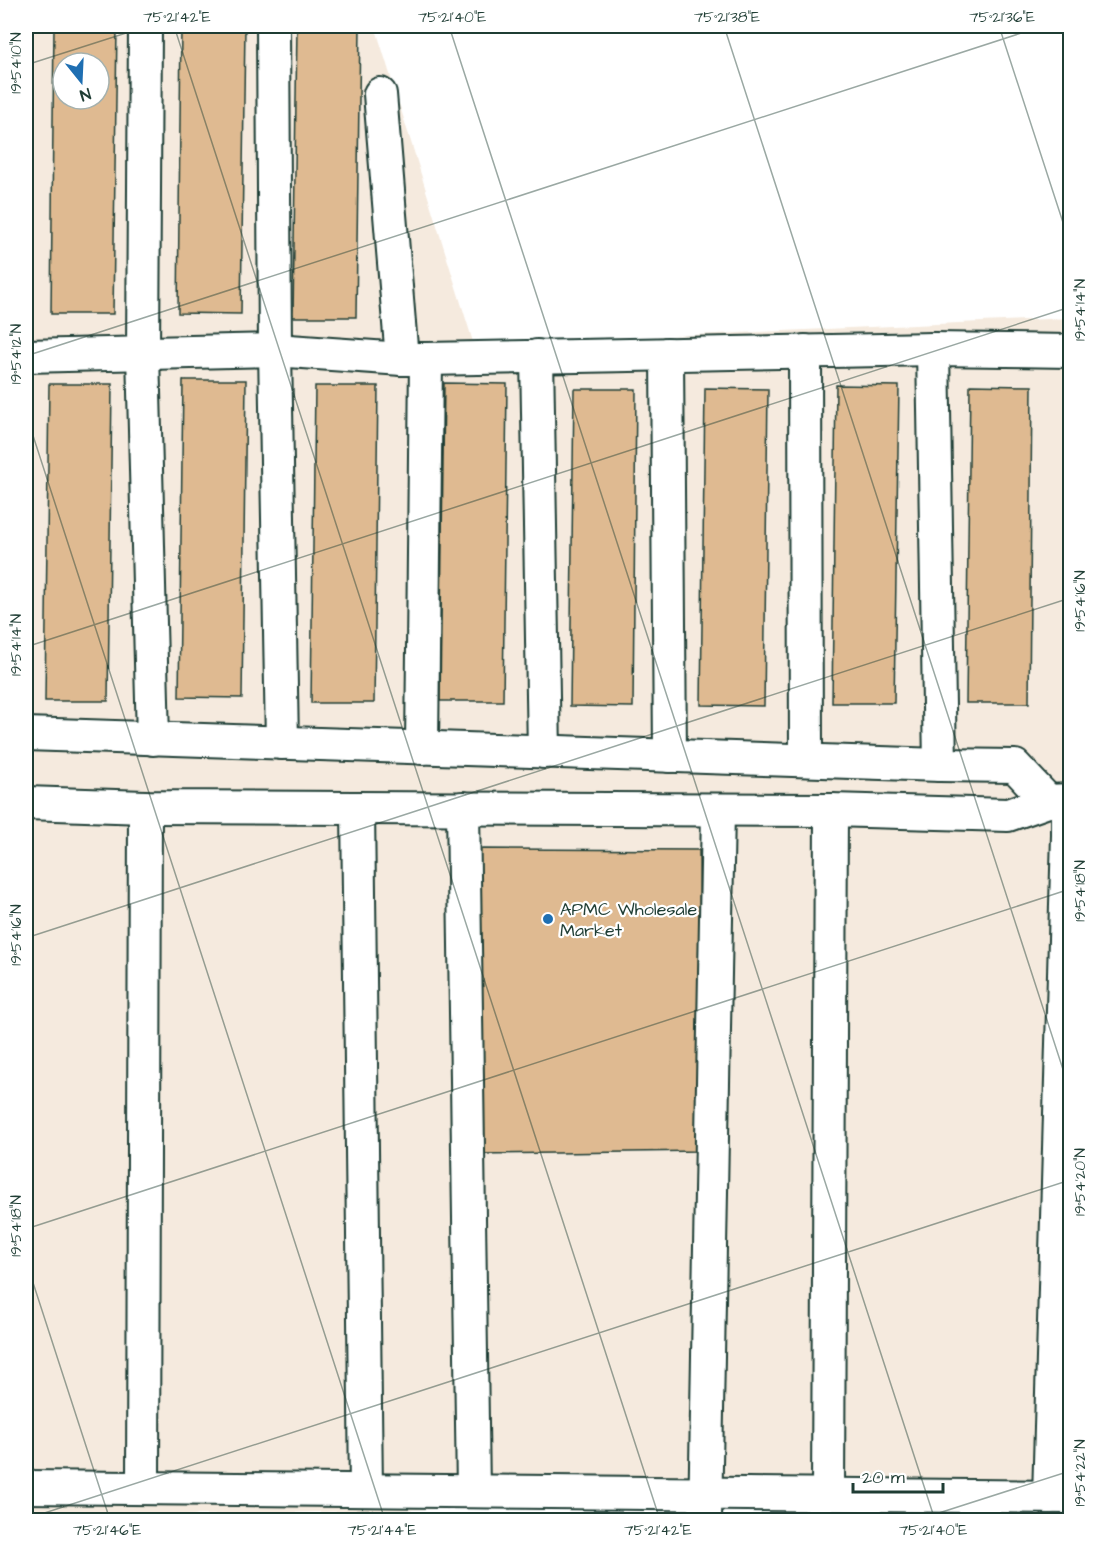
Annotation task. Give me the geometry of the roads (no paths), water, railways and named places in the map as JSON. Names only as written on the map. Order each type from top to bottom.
[{"type":"street","points":[[145,26],[143,353],[153,739]]},
{"type":"street","points":[[273,26],[275,350],[282,743]]},
{"type":"street","points":[[380,94],[414,359],[422,748]]},
{"type":"street","points":[[26,356],[275,350],[414,359],[933,349],[1071,351]]},
{"type":"street","points":[[933,349],[940,765]]},
{"type":"street","points":[[805,351],[806,760]]},
{"type":"street","points":[[667,354],[670,756]]},
{"type":"street","points":[[537,356],[544,752]]},
{"type":"street","points":[[26,734],[1015,766],[1064,801],[1068,847],[1060,1497],[828,1494],[706,1507],[472,1491],[26,1487]]},
{"type":"street","points":[[26,803],[145,807],[831,810],[1008,815],[1064,801]]},
{"type":"street","points":[[143,1488],[145,807]]},
{"type":"street","points":[[358,808],[366,1490]]},
{"type":"street","points":[[463,808],[472,1491]]},
{"type":"street","points":[[706,1507],[718,810]]},
{"type":"street","points":[[828,1494],[831,810]]},
{"type":"place","name":"APMC Wholesale Market","points":[[548,919]]}]
